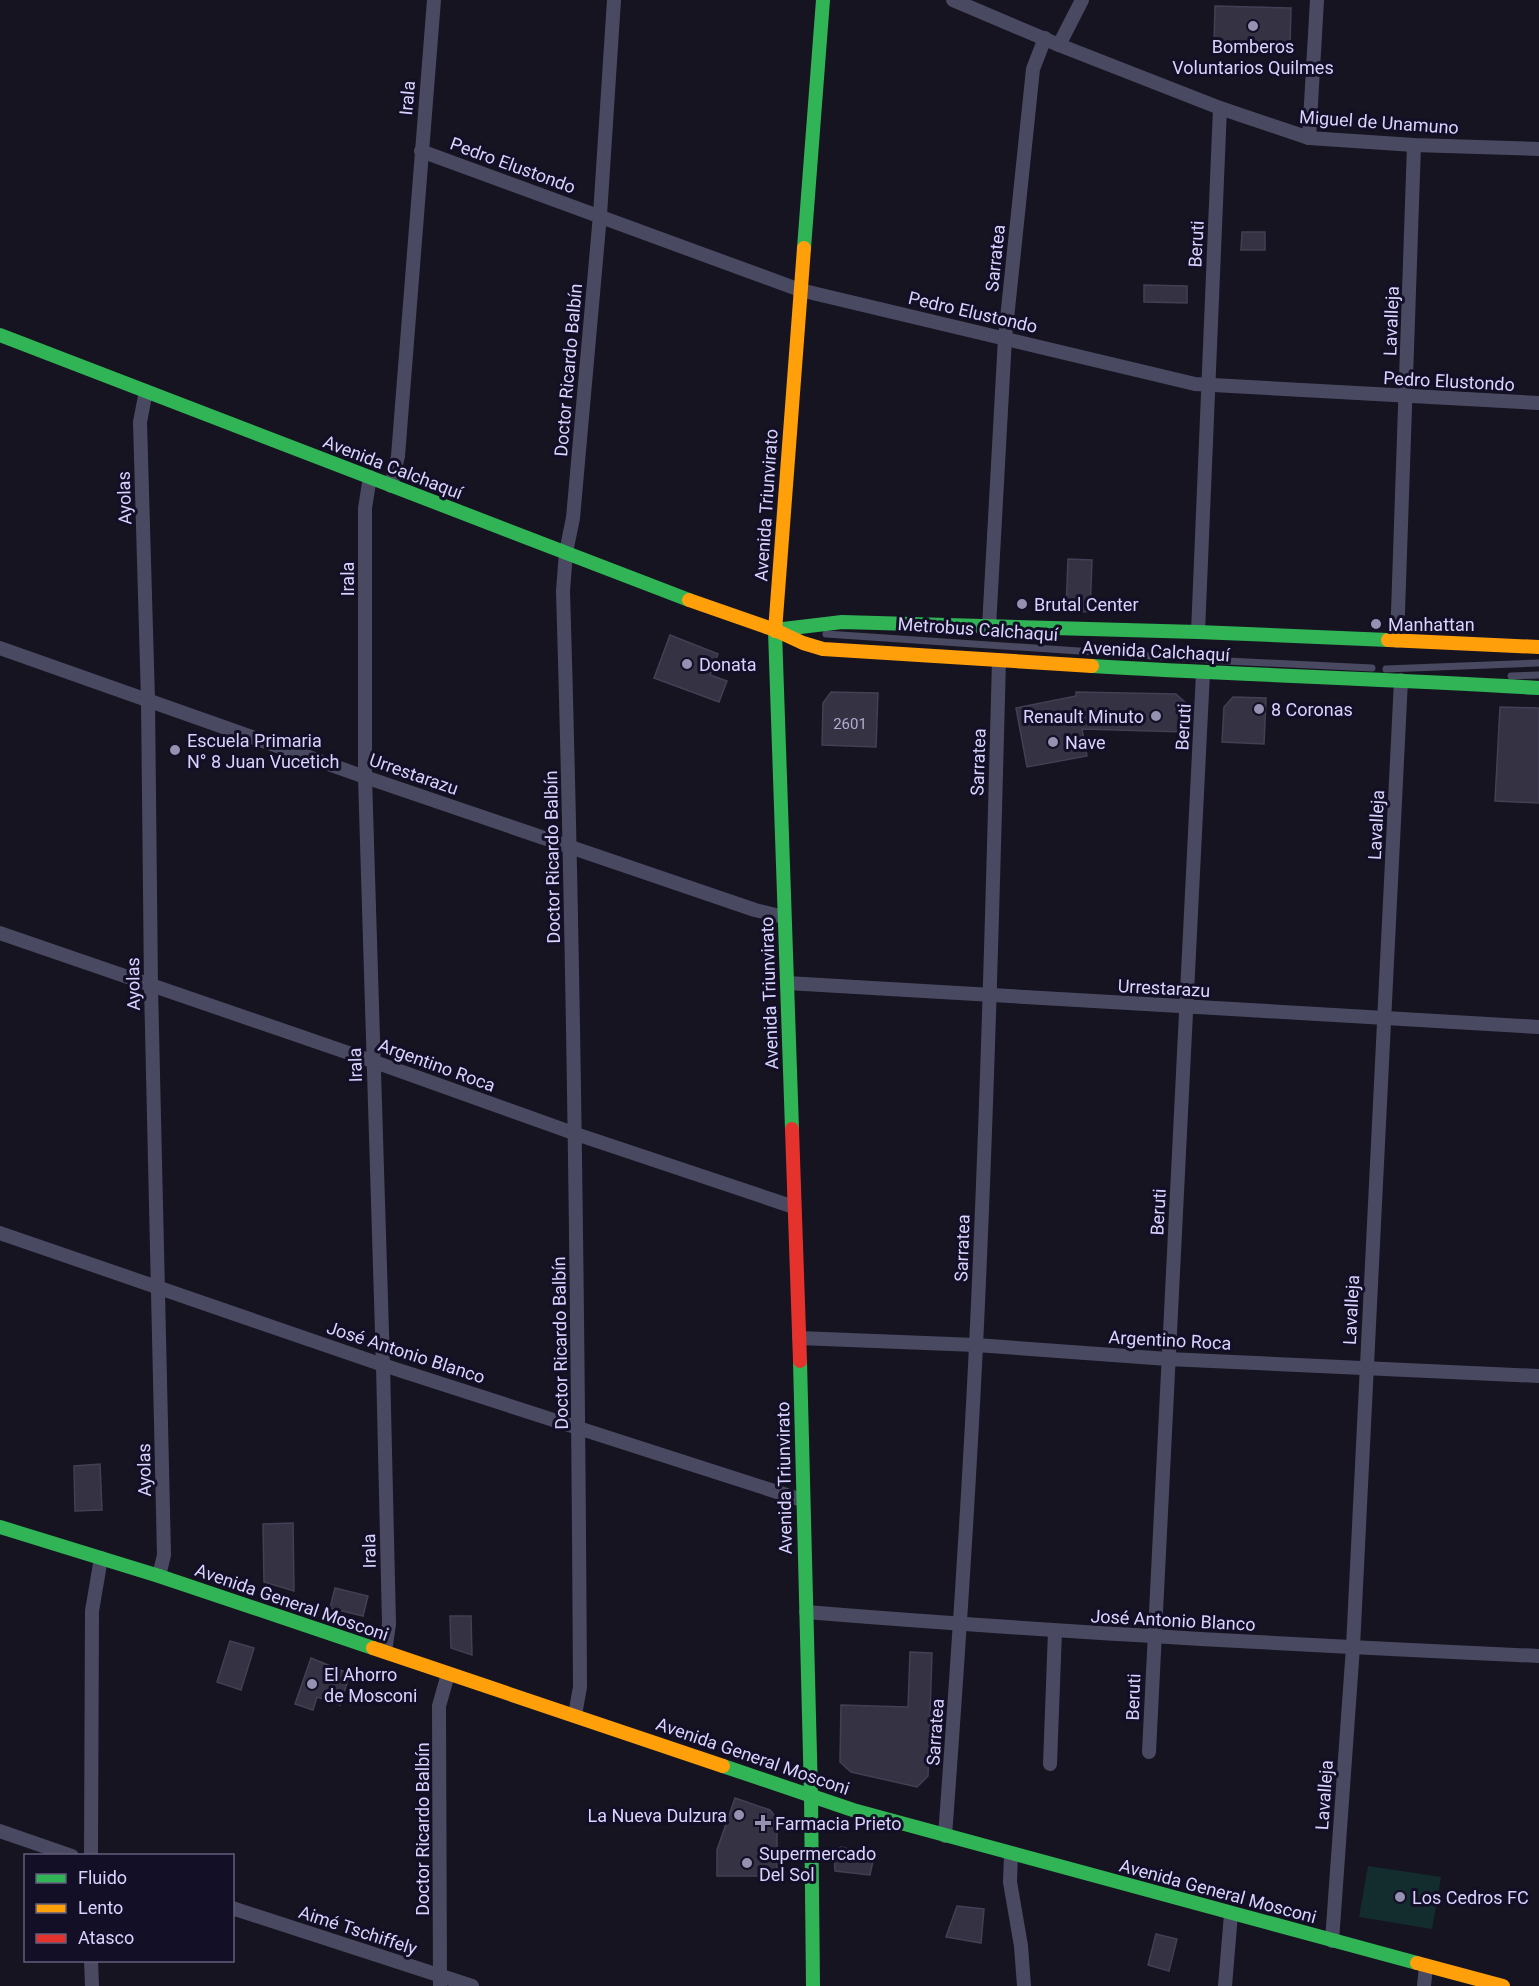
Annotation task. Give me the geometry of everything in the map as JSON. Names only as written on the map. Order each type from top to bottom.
[{"type":"main road","name":"Avenida Triunvirato","points":[[813,1986],[811,1795],[799,1338],[775,630],[823,0]]},
{"type":"main road","name":"Avenida Calchaquí","points":[[0,336],[709,608],[775,630],[803,643],[832,650],[1203,673],[1401,680],[1539,688]]},
{"type":"main road","name":"Avenida Calchaquí","points":[[775,630],[842,622],[1198,632],[1539,647]]},
{"type":"main road","name":"Avenida General Mosconi","points":[[0,1527],[159,1576],[853,1810],[1503,1986]]},
{"type":"street","name":"Irala","points":[[391,486],[398,456],[434,0]]},
{"type":"street","name":"Doctor Ricardo Balbín","points":[[575,1715],[580,1687],[576,1134],[563,591],[566,552],[573,518],[600,215],[614,0]]},
{"type":"street","name":"Miguel de Unamuno","points":[[953,0],[1059,45],[1220,108],[1309,138],[1414,145],[1539,149]]},
{"type":"street","points":[[1059,45],[1082,0]]},
{"type":"street","points":[[1309,138],[1317,0]]},
{"type":"street","name":"Sarratea","points":[[989,627],[1005,338],[1033,69],[1045,39]]},
{"type":"street","name":"Beruti","points":[[1198,632],[1220,108]]},
{"type":"street","name":"Lavalleja","points":[[1397,641],[1414,145]]},
{"type":"street","name":"Pedro Elustondo","points":[[421,151],[800,290],[1208,387],[1539,402]]},
{"type":"street","name":"Ayolas","points":[[146,391],[140,422],[148,700],[151,986],[164,1555],[159,1576]]},
{"type":"street","name":"Irala","points":[[370,477],[365,508],[365,777],[389,1624],[385,1652]]},
{"type":"street","name":"Urrestarazu","points":[[0,648],[365,777],[570,845],[755,910],[784,917]]},
{"type":"street","name":"Sarratea","points":[[945,1836],[976,1345],[990,996],[999,660]]},
{"type":"street","name":"Beruti","points":[[1149,1752],[1203,673]]},
{"type":"street","name":"Lavalleja","points":[[1332,1941],[1353,1647],[1401,680]]},
{"type":"street","name":"Argentino Roca","points":[[0,933],[576,1134],[794,1207]]},
{"type":"street","name":"Urrestarazu","points":[[787,982],[990,996],[1539,1027]]},
{"type":"street","name":"José Antonio Blanco","points":[[0,1233],[383,1365],[802,1500]]},
{"type":"street","name":"Argentino Roca","points":[[799,1338],[976,1345],[1168,1359],[1539,1376]]},
{"type":"street","points":[[91,1854],[92,1611],[101,1558]]},
{"type":"street","name":"José Antonio Blanco","points":[[806,1612],[1153,1638],[1539,1656]]},
{"type":"street","points":[[1050,1764],[1055,1631]]},
{"type":"street","name":"Doctor Ricardo Balbín","points":[[440,1981],[439,1706],[448,1674]]},
{"type":"street","points":[[0,1831],[66,1854]]},
{"type":"street","points":[[1011,1854],[1010,1882],[1021,1946],[1024,1986]]},
{"type":"street","name":"Aimé Tschiffely","points":[[234,1909],[440,1981],[472,1986]]},
{"type":"street","points":[[1225,1986],[1231,1914]]},
{"type":"street","points":[[91,1962],[92,1986]]},
{"type":"street","points":[[1424,1986],[1426,1966]]},
{"type":"lane","name":"Metrobus Calchaquí","points":[[775,630],[1227,661],[1388,669],[1539,663]]},
{"type":"lane","points":[[1504,676],[1539,675]]},
{"type":"lane","points":[[1401,680],[1493,677]]},
{"type":"green space","name":"Los Cedros FC","points":[[1368,1866],[1441,1877],[1432,1929],[1359,1917]]},
{"type":"building","name":"Bomberos Voluntarios Quilmes","points":[[1215,6],[1291,8],[1290,46],[1214,43]]},
{"type":"building","points":[[1242,232],[1265,232],[1265,250],[1241,250]]},
{"type":"building","points":[[1144,285],[1187,286],[1187,303],[1144,302]]},
{"type":"building","points":[[1068,559],[1092,560],[1090,612],[1066,611]]},
{"type":"building","name":"Donata","points":[[670,635],[718,654],[710,675],[727,681],[719,702],[654,678]]},
{"type":"building","points":[[831,692],[878,693],[876,747],[822,745],[823,703]]},
{"type":"building","points":[[1076,692],[1176,694],[1186,703],[1185,732],[1082,729],[1087,756],[1027,767],[1016,708],[1076,696]]},
{"type":"building","points":[[1233,697],[1266,698],[1264,744],[1222,742],[1224,707]]},
{"type":"building","points":[[1500,707],[1539,708],[1539,803],[1495,801]]},
{"type":"building","points":[[100,1464],[102,1510],[75,1511],[74,1466]]},
{"type":"building","points":[[293,1523],[294,1591],[264,1582],[263,1524]]},
{"type":"building","points":[[335,1588],[368,1596],[363,1616],[330,1608]]},
{"type":"building","points":[[450,1616],[471,1616],[472,1655],[451,1648]]},
{"type":"building","points":[[230,1641],[254,1648],[241,1690],[217,1682]]},
{"type":"building","points":[[910,1652],[932,1653],[928,1776],[917,1787],[851,1772],[840,1762],[841,1705],[908,1707]]},
{"type":"building","points":[[311,1658],[350,1674],[340,1705],[317,1697],[313,1710],[295,1704]]},
{"type":"building","points":[[735,1798],[770,1810],[777,1819],[777,1876],[717,1876],[717,1850]]},
{"type":"building","points":[[841,1847],[874,1856],[870,1875],[835,1871],[834,1851]]},
{"type":"building","points":[[957,1906],[984,1909],[981,1943],[946,1937]]},
{"type":"building","points":[[1156,1934],[1177,1939],[1169,1971],[1148,1965]]},
{"type":"traffic: fast","points":[[804,248],[823,0]]},
{"type":"traffic: fast","points":[[0,335],[689,600]]},
{"type":"traffic: fast","points":[[775,630],[842,622],[1388,640]]},
{"type":"traffic: fast","points":[[775,631],[792,1129]]},
{"type":"traffic: fast","points":[[1092,666],[1539,688]]},
{"type":"traffic: fast","points":[[800,1361],[811,1795],[813,1986]]},
{"type":"traffic: fast","points":[[0,1527],[159,1576],[373,1648]]},
{"type":"traffic: fast","points":[[723,1766],[853,1810],[1417,1963]]},
{"type":"traffic: slow","points":[[775,631],[804,248]]},
{"type":"traffic: slow","points":[[689,600],[823,649],[1092,666]]},
{"type":"traffic: slow","points":[[1388,640],[1539,647]]},
{"type":"traffic: slow","points":[[373,1648],[723,1766]]},
{"type":"traffic: slow","points":[[1417,1963],[1503,1986]]},
{"type":"traffic: jam","points":[[792,1129],[800,1361]]},
{"type":"place","name":"Bomberos Voluntarios Quilmes","points":[[1253,26]]},
{"type":"place","name":"Brutal Center","points":[[1022,604]]},
{"type":"place","name":"Manhattan","points":[[1376,624]]},
{"type":"place","name":"Donata","points":[[687,664]]},
{"type":"place","name":"8 Coronas","points":[[1259,709]]},
{"type":"place","name":"Renault Minuto","points":[[1156,716]]},
{"type":"place","name":"Nave","points":[[1053,742]]},
{"type":"place","name":"Escuela Primaria N° 8 Juan Vucetich","points":[[175,750]]},
{"type":"place","name":"El Ahorro de Mosconi","points":[[312,1684]]},
{"type":"place","name":"La Nueva Dulzura","points":[[739,1815]]},
{"type":"place","name":"Farmacia Prieto","points":[[763,1823]]},
{"type":"place","name":"Supermercado Del Sol","points":[[747,1863]]},
{"type":"place","name":"Los Cedros FC","points":[[1400,1897]]}]
